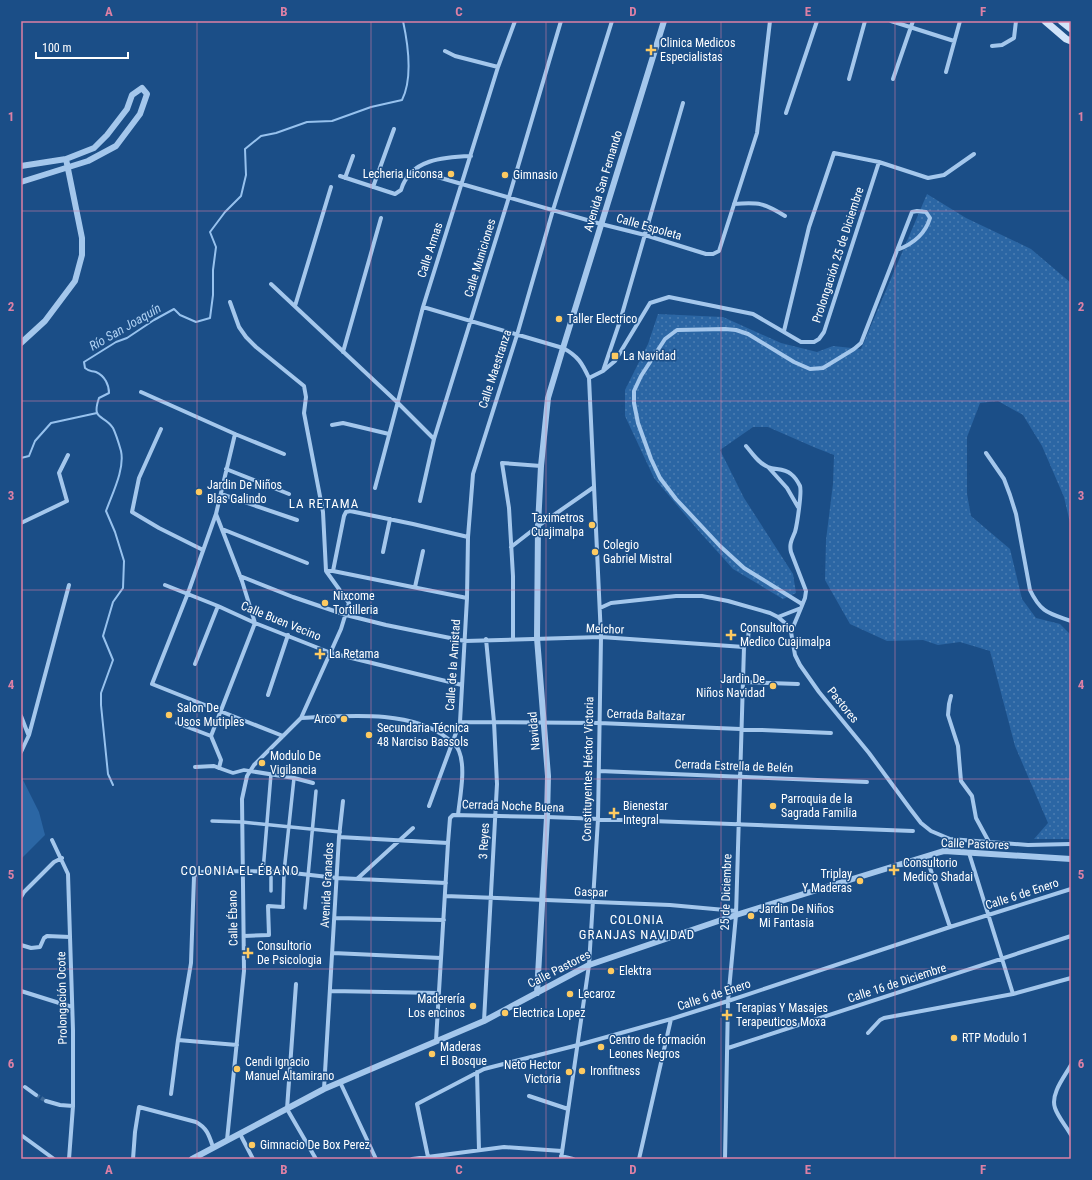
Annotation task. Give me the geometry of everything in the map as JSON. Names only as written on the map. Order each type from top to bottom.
[{"type":"main road","points":[[1045,21],[1066,39],[1071,41]]},
{"type":"main road","points":[[1061,21],[1071,29]]},
{"type":"street","name":"Calle Armas","points":[[375,488],[423,307],[498,67],[515,21]]},
{"type":"street","name":"Calle Municiones","points":[[420,501],[434,439],[509,197],[561,21]]},
{"type":"street","name":"Calle Maestranza","points":[[468,537],[473,474],[517,335],[553,210],[612,21]]},
{"type":"street","name":"Avenida San Fernando","points":[[541,466],[548,398],[664,21]]},
{"type":"street","points":[[770,21],[756,133],[734,204],[754,202],[769,206],[785,216]]},
{"type":"street","points":[[786,113],[817,21]]},
{"type":"street","points":[[849,79],[865,21]]},
{"type":"street","points":[[891,21],[954,41]]},
{"type":"street","points":[[893,79],[913,21]]},
{"type":"street","points":[[946,72],[960,21]]},
{"type":"street","points":[[992,46],[1002,45],[1014,38],[1016,21]]},
{"type":"street","points":[[445,51],[455,56],[498,67]]},
{"type":"street","points":[[21,166],[66,159],[94,148],[107,135],[127,109],[132,95],[142,88],[147,94],[140,114],[116,146],[88,161],[21,182]]},
{"type":"street","points":[[603,371],[620,321],[683,103]]},
{"type":"street","points":[[373,187],[394,129]]},
{"type":"street","points":[[784,331],[808,227],[834,153],[879,162],[928,178],[944,175],[974,154]]},
{"type":"street","points":[[345,178],[353,156]]},
{"type":"street","points":[[340,176],[395,194],[401,190],[404,181],[413,169],[431,160],[471,156]]},
{"type":"street","points":[[21,342],[45,321],[74,281],[82,255],[82,238],[66,159]]},
{"type":"street","name":"Prolongación 25 de Diciembre","points":[[589,378],[603,371],[615,361],[650,303],[670,297],[753,314],[801,342],[814,342],[819,339],[824,332],[879,162]]},
{"type":"street","name":"Calle Espoleta","points":[[434,176],[601,224],[645,235],[706,254],[713,254],[719,251],[734,204]]},
{"type":"street","points":[[295,306],[331,187]]},
{"type":"street","points":[[802,606],[744,568],[720,546],[676,499],[660,478],[650,460],[638,423],[634,403],[634,391],[641,376],[666,339],[677,330],[736,330],[748,334],[794,362],[810,369],[823,368],[861,343],[897,250],[912,212],[926,212],[930,218],[927,227],[918,238],[908,246],[897,250]]},
{"type":"street","points":[[343,352],[381,218]]},
{"type":"street","points":[[271,284],[397,402],[434,439]]},
{"type":"street","points":[[230,302],[239,326],[246,337],[304,386],[306,397],[304,413],[323,512],[326,571],[349,603],[346,615],[331,653],[301,718],[373,716],[398,719],[430,727],[457,746],[461,757],[462,779],[458,815]]},
{"type":"street","points":[[423,307],[563,348],[578,359],[583,365],[589,378]]},
{"type":"street","name":"Constituyentes Héctor Victoria","points":[[561,1155],[589,965],[598,819],[601,638],[589,378]]},
{"type":"street","points":[[141,392],[284,454]]},
{"type":"street","points":[[332,425],[343,423],[389,434]]},
{"type":"street","points":[[160,429],[139,478],[132,512],[159,528],[203,550]]},
{"type":"street","points":[[235,434],[216,514],[188,593],[152,684],[283,736]]},
{"type":"street","points":[[746,446],[759,463],[769,468],[790,473],[801,487],[795,530],[790,546],[806,591],[802,606],[791,632]]},
{"type":"street","points":[[986,453],[1004,479],[1010,495],[1016,514],[1030,590],[1035,601],[1048,613],[1071,621]]},
{"type":"street","points":[[21,523],[67,501],[59,473],[68,455]]},
{"type":"street","points":[[513,639],[509,508],[502,463],[541,466]]},
{"type":"street","name":"Navidad","points":[[537,993],[548,776],[537,638],[538,526],[541,466]]},
{"type":"street","points":[[769,468],[787,488],[798,508]]},
{"type":"street","points":[[226,469],[289,494]]},
{"type":"street","points":[[511,547],[538,526],[594,487]]},
{"type":"street","points":[[221,494],[297,520]]},
{"type":"street","points":[[333,571],[346,512],[350,511],[390,519],[468,537]]},
{"type":"street","points":[[216,514],[240,576],[255,623],[211,736],[220,760],[219,768]]},
{"type":"street","points":[[383,552],[390,519]]},
{"type":"street","points":[[222,529],[307,562]]},
{"type":"street","name":"Calle de la Amistad","points":[[429,806],[460,722],[467,598],[468,537]]},
{"type":"street","points":[[415,587],[423,551]]},
{"type":"street","points":[[326,571],[333,571],[467,598]]},
{"type":"street","name":"Melchor","points":[[240,576],[293,598],[346,615],[465,641],[486,639],[601,638],[744,647]]},
{"type":"street","points":[[21,752],[29,735],[68,585]]},
{"type":"street","name":"Calle Buen Vecino","points":[[165,585],[188,593],[255,623],[331,653],[462,685]]},
{"type":"street","points":[[600,608],[611,603],[676,596],[702,596],[728,601],[770,613],[785,623],[791,632]]},
{"type":"street","points":[[196,664],[218,606]]},
{"type":"street","points":[[778,617],[802,606]]},
{"type":"street","name":"25 de Diciembre","points":[[725,1159],[728,1001],[736,913],[744,647],[748,640],[749,627]]},
{"type":"street","name":"Pastores","points":[[791,632],[795,655],[800,666],[819,692],[869,753],[921,823],[930,831],[950,839],[1028,845],[1071,844]]},
{"type":"street","points":[[268,695],[288,635]]},
{"type":"street","name":"3 Reyes","points":[[484,1021],[497,784],[494,722],[486,639]]},
{"type":"street","points":[[743,682],[798,684]]},
{"type":"street","points":[[951,696],[948,715],[958,746],[961,781],[972,796],[976,818],[989,842]]},
{"type":"street","points":[[21,716],[29,735]]},
{"type":"street","name":"Calle Ébano","points":[[227,1140],[244,971],[242,799],[248,776],[254,765],[301,718]]},
{"type":"street","name":"Cerrada Baltazar","points":[[460,722],[599,723],[831,733]]},
{"type":"street","points":[[177,723],[211,736]]},
{"type":"street","points":[[194,767],[214,766],[233,773],[244,770],[294,778],[312,783]]},
{"type":"street","name":"Cerrada Estrella de Belén","points":[[599,771],[867,782]]},
{"type":"street","points":[[263,871],[271,774]]},
{"type":"street","points":[[244,936],[269,935],[268,906],[283,907],[284,872],[294,778]]},
{"type":"street","points":[[306,908],[316,791]]},
{"type":"street","name":"Avenida Granados","points":[[324,1089],[331,991],[339,835],[343,801]]},
{"type":"street","name":"Cerrada Noche Buena","points":[[448,843],[450,818],[453,815],[547,817],[913,831]]},
{"type":"street","points":[[212,821],[242,822],[289,827],[339,835],[448,843],[436,1041]]},
{"type":"street","points":[[357,879],[413,828]]},
{"type":"street","name":"Prolongación Ocote","points":[[52,840],[62,858],[68,874],[73,1106],[69,1159]]},
{"type":"street","name":"Calle Pastores","points":[[192,1159],[202,1152],[240,1134],[324,1089],[484,1021],[589,965],[736,913],[926,856],[944,852],[1071,860]]},
{"type":"street","points":[[968,853],[1013,994]]},
{"type":"street","points":[[926,856],[950,927]]},
{"type":"street","points":[[21,897],[24,892],[54,862],[62,858]]},
{"type":"street","points":[[171,1094],[178,1040],[191,963],[194,877],[196,874],[199,872],[263,871],[337,878],[446,884]]},
{"type":"street","points":[[271,872],[271,891]]},
{"type":"street","name":"Calle 6 de Enero","points":[[428,1157],[417,1104],[477,1072],[493,1066],[578,1045],[671,1019],[950,927],[1071,889]]},
{"type":"street","name":"Gaspar","points":[[445,896],[670,905],[736,913]]},
{"type":"street","points":[[335,918],[444,920]]},
{"type":"street","points":[[21,945],[36,948],[42,945],[44,938],[47,936],[70,937]]},
{"type":"street","name":"Calle 16 de Diciembre","points":[[728,1048],[1071,936]]},
{"type":"street","points":[[333,953],[441,958]]},
{"type":"street","points":[[868,1033],[880,1020],[884,1018],[1013,994],[1071,978]]},
{"type":"street","points":[[296,984],[286,1109],[316,1159]]},
{"type":"street","points":[[21,991],[72,1008]]},
{"type":"street","points":[[331,991],[439,993]]},
{"type":"street","points":[[639,1159],[671,1019]]},
{"type":"street","points":[[178,1040],[237,1045]]},
{"type":"street","points":[[1071,1065],[1054,1100],[1055,1108],[1071,1135]]},
{"type":"street","points":[[477,1072],[479,1150]]},
{"type":"street","points":[[340,1082],[376,1159]]},
{"type":"street","points":[[25,1087],[36,1094]]},
{"type":"street","points":[[529,1096],[568,1109]]},
{"type":"street","points":[[46,1101],[60,1105],[73,1106]]},
{"type":"street","points":[[133,1159],[139,1107],[196,1122],[207,1131],[213,1147]]},
{"type":"street","points":[[240,1134],[253,1159]]},
{"type":"street","points":[[21,1142],[23,1136],[54,1159]]},
{"type":"street","points":[[412,1159],[504,1147],[561,1155],[573,1159]]},
{"type":"street","points":[[202,1152],[206,1159]]},
{"type":"shaded area","points":[[927,194],[966,218],[1031,249],[1071,283],[1071,527],[1064,497],[1042,446],[1023,415],[998,401],[980,403],[967,437],[967,494],[971,516],[1010,549],[1022,599],[1036,618],[1060,624],[1071,635],[1071,839],[1034,839],[1048,823],[1015,746],[990,651],[960,642],[938,645],[923,640],[887,641],[850,624],[825,580],[826,540],[833,484],[834,455],[768,427],[753,427],[720,450],[744,498],[793,574],[796,593],[783,599],[733,569],[697,529],[654,478],[625,416],[625,390],[648,344],[658,314],[723,317],[781,343],[817,352],[833,346],[861,349]]},
{"type":"shaded area","points":[[21,776],[39,812],[45,835],[21,859]]},
{"type":"waterway","name":"Río San Joaquín","points":[[113,785],[108,774],[101,705],[101,693],[113,660],[103,636],[113,602],[123,588],[124,561],[115,532],[106,511],[120,473],[122,458],[113,428],[98,414],[97,410],[99,398],[109,393],[107,384],[104,378],[99,374],[85,368],[84,362],[174,309],[180,315],[196,322],[210,318],[216,247],[210,232],[225,212],[241,196],[246,175],[245,149],[261,136],[276,133],[307,122],[332,121],[371,107],[402,100],[408,82],[408,50],[403,21]]},
{"type":"waterway","points":[[21,458],[29,456],[35,441],[51,423],[97,413]]},
{"type":"tunnel","points":[[36,1095],[46,1101]]},
{"type":"place","name":"Clinica Medicos Especialistas","points":[[651,50]]},
{"type":"place","name":"Lecheria Liconsa","points":[[451,174]]},
{"type":"place","name":"Gimnasio","points":[[505,175]]},
{"type":"place","name":"Taller Electrico","points":[[559,319]]},
{"type":"place","name":"La Navidad","points":[[615,356]]},
{"type":"place","name":"Jardin De Niños Blas Galindo","points":[[199,492]]},
{"type":"place","name":"Taximetros Cuajimalpa","points":[[592,525]]},
{"type":"place","name":"Colegio Gabriel Mistral","points":[[595,552]]},
{"type":"place","name":"Nixcome Tortilleria","points":[[325,603]]},
{"type":"place","name":"Consultorio Medico Cuajimalpa","points":[[731,635]]},
{"type":"place","name":"La Retama","points":[[320,654]]},
{"type":"place","name":"Jardin De Niños Navidad","points":[[773,686]]},
{"type":"place","name":"Salon De Usos Mutiples","points":[[169,715]]},
{"type":"place","name":"Arco","points":[[344,719]]},
{"type":"place","name":"Secundaria Técnica 48 Narciso Bassols","points":[[369,735]]},
{"type":"place","name":"Modulo De Vigilancia","points":[[262,763]]},
{"type":"place","name":"Parroquia de la Sagrada Familia","points":[[773,806]]},
{"type":"place","name":"Bienestar Integral","points":[[614,813]]},
{"type":"place","name":"Consultorio Medico Shadai","points":[[894,870]]},
{"type":"place","name":"Triplay Y Maderas","points":[[860,881]]},
{"type":"place","name":"Jardin De Niños Mi Fantasia","points":[[751,916]]},
{"type":"place","name":"Consultorio De Psicologia","points":[[248,953]]},
{"type":"place","name":"Elektra","points":[[611,971]]},
{"type":"place","name":"Lecaroz","points":[[570,994]]},
{"type":"place","name":"Maderería Los encinos","points":[[473,1006]]},
{"type":"place","name":"Electrica Lopez","points":[[505,1013]]},
{"type":"place","name":"Terapias Y Masajes Terapeuticos Moxa","points":[[727,1015]]},
{"type":"place","name":"RTP Modulo 1","points":[[954,1038]]},
{"type":"place","name":"Centro de formación Leones Negros","points":[[601,1047]]},
{"type":"place","name":"Maderas El Bosque","points":[[432,1054]]},
{"type":"place","name":"Cendi Ignacio Manuel Altamirano","points":[[237,1069]]},
{"type":"place","name":"Ironfitness","points":[[582,1071]]},
{"type":"place","name":"Neto Hector Victoria","points":[[569,1072]]},
{"type":"place","name":"Gimnacio De Box Perez","points":[[252,1145]]},
{"type":"district","name":"LA RETAMA","points":[[324,503]]},
{"type":"district","name":"COLONIA EL ÉBANO","points":[[240,870]]},
{"type":"district","name":"COLONIA GRANJAS NAVIDAD","points":[[637,926]]}]
